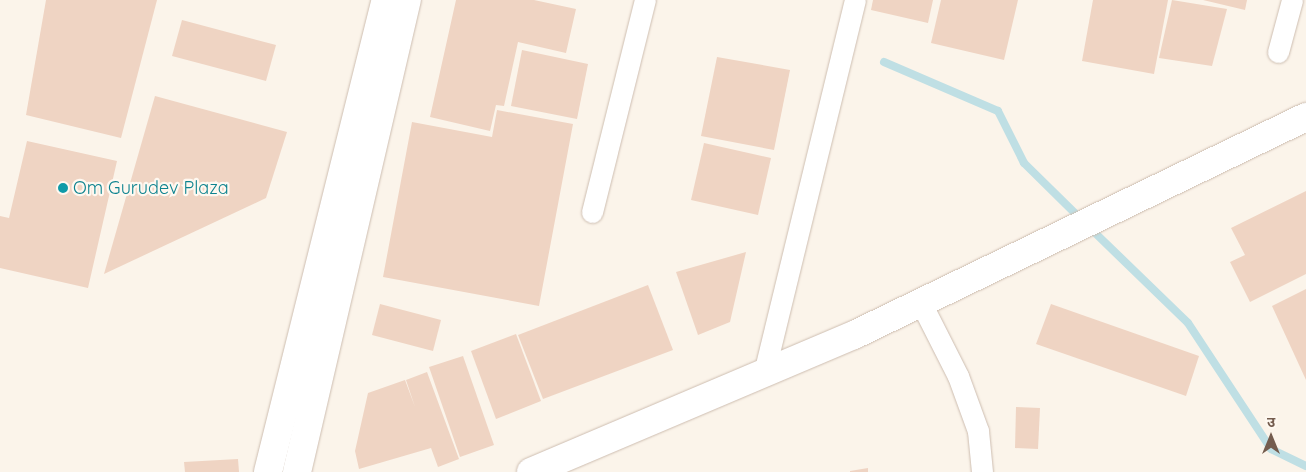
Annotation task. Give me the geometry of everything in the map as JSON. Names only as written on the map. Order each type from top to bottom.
[{"type":"street","points":[[268,472],[386,0]]},
{"type":"street","points":[[297,472],[407,0]]},
{"type":"street","points":[[592,212],[645,0]]},
{"type":"street","points":[[764,373],[855,0]]},
{"type":"street","points":[[1278,52],[1292,0]]},
{"type":"street","points":[[531,472],[764,373],[921,303],[1306,117]]},
{"type":"street","points":[[921,303],[958,376],[978,432],[982,472]]},
{"type":"street","points":[[305,320],[331,328]]},
{"type":"building","points":[[46,0],[157,0],[121,138],[26,115]]},
{"type":"building","points":[[456,0],[534,0],[576,9],[566,53],[518,42],[504,106],[496,105],[490,131],[430,117]]},
{"type":"building","points":[[873,0],[933,0],[928,23],[871,10]]},
{"type":"building","points":[[941,0],[1018,0],[1004,60],[931,43]]},
{"type":"building","points":[[1093,0],[1168,0],[1154,74],[1082,61]]},
{"type":"building","points":[[1172,0],[1227,9],[1212,66],[1159,58]]},
{"type":"building","points":[[1203,0],[1247,0],[1245,10]]},
{"type":"building","points":[[182,20],[276,45],[266,81],[172,56]]},
{"type":"building","points":[[522,50],[588,64],[577,119],[511,106]]},
{"type":"building","points":[[717,57],[790,70],[774,150],[701,136]]},
{"type":"building","points":[[155,96],[287,132],[266,198],[104,274]]},
{"type":"building","points":[[497,110],[573,124],[539,306],[383,277],[412,122],[492,137]]},
{"type":"building","name":"Om Gurudev Plaza","points":[[27,141],[117,161],[88,288],[0,268],[0,216],[9,218]]},
{"type":"building","points":[[704,143],[771,158],[758,215],[691,200]]},
{"type":"building","points":[[1306,191],[1306,274],[1250,302],[1230,262],[1245,255],[1231,228]]},
{"type":"building","points":[[746,252],[730,322],[698,335],[676,272]]},
{"type":"building","points":[[648,285],[673,350],[543,399],[518,335]]},
{"type":"building","points":[[1306,289],[1306,380],[1272,306]]},
{"type":"building","points":[[380,304],[441,320],[433,351],[372,335]]},
{"type":"building","points":[[1051,304],[1199,356],[1186,396],[1036,344]]},
{"type":"building","points":[[516,334],[541,401],[496,419],[471,351]]},
{"type":"building","points":[[463,356],[494,445],[460,457],[429,367]]},
{"type":"building","points":[[427,372],[459,459],[438,467],[431,448],[359,469],[355,451],[368,393],[405,380],[415,407],[406,380]]},
{"type":"building","points":[[1016,407],[1040,408],[1038,449],[1015,448]]},
{"type":"building","points":[[238,459],[239,472],[185,472],[184,462]]},
{"type":"building","points":[[868,468],[868,472],[850,472],[850,471]]},
{"type":"waterway","points":[[884,62],[998,111],[1024,163],[1082,220]]},
{"type":"waterway","points":[[1090,228],[1188,323],[1271,449],[1306,466]]},
{"type":"place","name":"Om Gurudev Plaza","points":[[63,188]]}]
